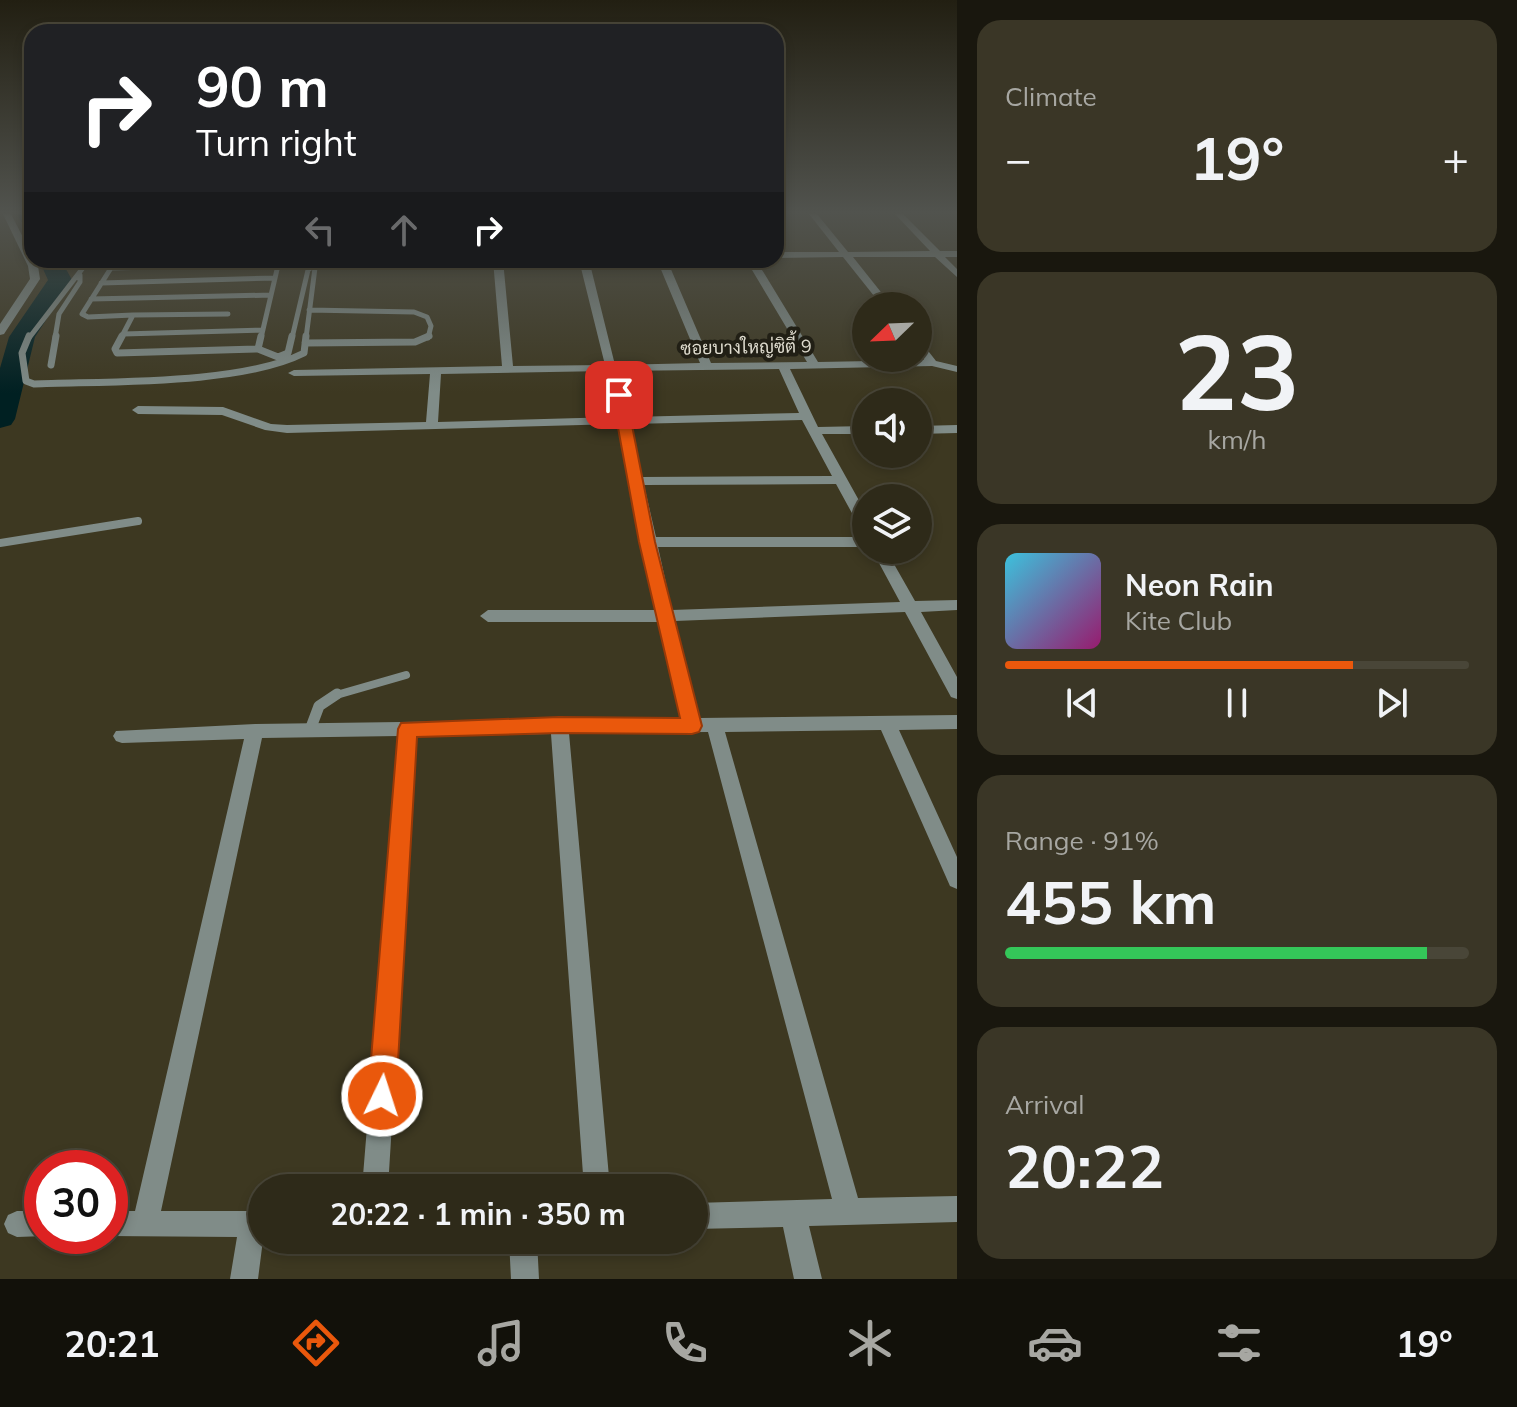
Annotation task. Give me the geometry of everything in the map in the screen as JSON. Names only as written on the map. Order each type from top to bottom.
[{"type":"street","points":[[0,332],[35,279],[34,274]]},
{"type":"street","points":[[499,274],[508,369]]},
{"type":"street","points":[[588,274],[613,368],[647,542],[692,726]]},
{"type":"street","points":[[668,274],[707,366]]},
{"type":"street","points":[[759,274],[814,364]]},
{"type":"street","points":[[860,274],[875,292]]},
{"type":"street","name":"ซอยบางใหญ่ซิตี้ 9","points":[[932,363],[957,369]]},
{"type":"street","name":"ซอยบางใหญ่ซิตี้ 9","points":[[294,373],[852,364]]},
{"type":"street","points":[[783,365],[806,416],[852,499]]},
{"type":"street","points":[[432,426],[436,371]]},
{"type":"street","points":[[138,410],[223,411],[269,427],[287,429],[625,423],[806,416]]},
{"type":"street","points":[[932,430],[957,429]]},
{"type":"street","points":[[814,431],[852,430]]},
{"type":"street","points":[[634,481],[842,480]]},
{"type":"street","points":[[647,542],[852,542]]},
{"type":"street","points":[[887,564],[957,692]]},
{"type":"street","points":[[488,616],[664,616],[957,605]]},
{"type":"street","points":[[122,736],[559,725],[957,722]]},
{"type":"street","points":[[887,723],[957,879]]},
{"type":"street","points":[[559,725],[596,1174]]},
{"type":"street","points":[[715,726],[848,1210]]},
{"type":"street","points":[[376,1174],[408,729]]},
{"type":"street","points":[[145,1224],[255,731]]},
{"type":"street","points":[[708,1216],[957,1209]]},
{"type":"street","points":[[793,1214],[808,1279]]},
{"type":"street","points":[[128,1224],[248,1224]]},
{"type":"street","points":[[244,1279],[250,1254]]},
{"type":"street","points":[[524,1254],[525,1279]]},
{"type":"lane","points":[[79,274],[31,332],[22,353],[26,381],[34,384],[257,368],[292,362],[304,353],[314,274]]},
{"type":"lane","points":[[51,365],[59,314],[80,282],[80,274]]},
{"type":"lane","points":[[106,274],[84,316],[228,314]]},
{"type":"lane","points":[[258,349],[276,274]]},
{"type":"lane","points":[[133,315],[115,349],[117,353],[258,349],[278,357],[288,353],[307,274]]},
{"type":"lane","points":[[101,283],[275,278]]},
{"type":"lane","points":[[91,299],[271,295]]},
{"type":"lane","points":[[223,331],[233,296]]},
{"type":"lane","points":[[305,343],[415,342],[428,338],[431,326],[427,317],[414,312],[309,310]]},
{"type":"lane","points":[[123,334],[263,330]]},
{"type":"lane","points":[[3,542],[138,521]]},
{"type":"lane","points":[[310,730],[317,709],[324,701],[338,693],[406,675]]},
{"type":"waterway","points":[[0,419],[22,337],[60,280],[57,274]]},
{"type":"route","points":[[382,1096],[408,729],[559,725],[692,726],[647,542],[619,395]]}]
